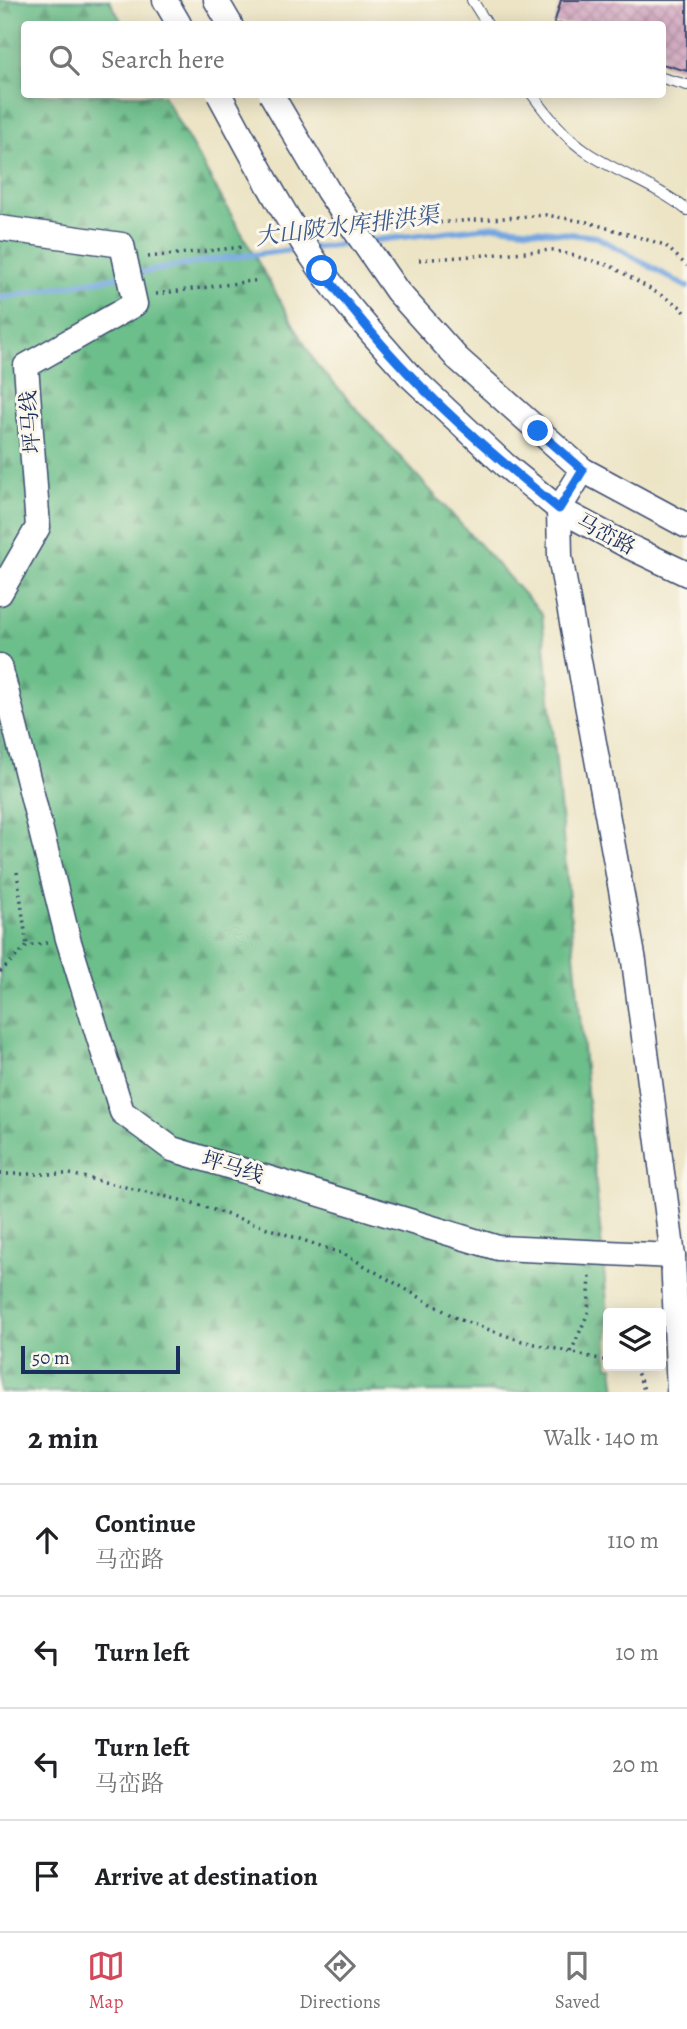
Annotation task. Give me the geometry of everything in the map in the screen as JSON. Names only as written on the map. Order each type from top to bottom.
[{"type":"street","points":[[165,0],[177,21]]},
{"type":"street","points":[[216,0],[228,21]]},
{"type":"street","name":"马峦路","points":[[221,98],[275,195],[322,271],[409,375],[505,465],[559,509],[687,574]]},
{"type":"street","points":[[273,98],[328,191],[397,291],[457,358],[583,470],[687,526]]},
{"type":"street","points":[[0,228],[124,252],[134,300]]},
{"type":"street","name":"坪马线","points":[[0,593],[38,527],[26,366],[134,300]]},
{"type":"street","points":[[583,470],[559,509],[560,557],[634,961],[673,1256],[679,1392]]},
{"type":"street","name":"坪马线","points":[[0,666],[68,939],[122,1112],[173,1149],[498,1248],[673,1256]]},
{"type":"lane","points":[[472,0],[485,21]]},
{"type":"lane","points":[[666,79],[687,85]]},
{"type":"lane","points":[[535,98],[553,123],[587,152],[672,198],[687,210]]},
{"type":"path","points":[[391,226],[546,215],[587,222],[665,245],[687,266]]},
{"type":"path","points":[[124,252],[244,247]]},
{"type":"path","points":[[419,260],[553,250],[611,266],[681,307],[687,315]]},
{"type":"path","points":[[134,300],[260,280]]},
{"type":"path","points":[[18,872],[27,947]]},
{"type":"path","points":[[0,972],[27,947],[68,939]]},
{"type":"path","points":[[0,1174],[69,1174],[193,1203],[344,1254],[458,1319],[522,1341],[603,1360]]},
{"type":"path","points":[[571,1352],[588,1313],[590,1274],[598,1269]]},
{"type":"path","points":[[637,1371],[645,1392]]},
{"type":"green space","points":[[0,0],[109,0],[121,21],[21,21],[21,98],[165,98],[316,364],[542,614],[608,1308],[603,1308],[603,1371],[614,1371],[616,1392],[0,1392]]},
{"type":"building","points":[[561,0],[687,0],[687,71],[666,65],[666,21],[555,21]]},
{"type":"waterway","name":"大山陂水库排洪渠","points":[[368,241],[497,226],[597,237],[687,287]]},
{"type":"waterway","name":"大山陂水库排洪渠","points":[[313,248],[358,242]]},
{"type":"waterway","name":"大山陂水库排洪渠","points":[[133,274],[211,260],[299,249]]},
{"type":"waterway","name":"大山陂水库排洪渠","points":[[0,298],[122,276]]},
{"type":"route","points":[[322,271],[409,375],[505,465],[559,509],[583,470],[538,431]]}]
